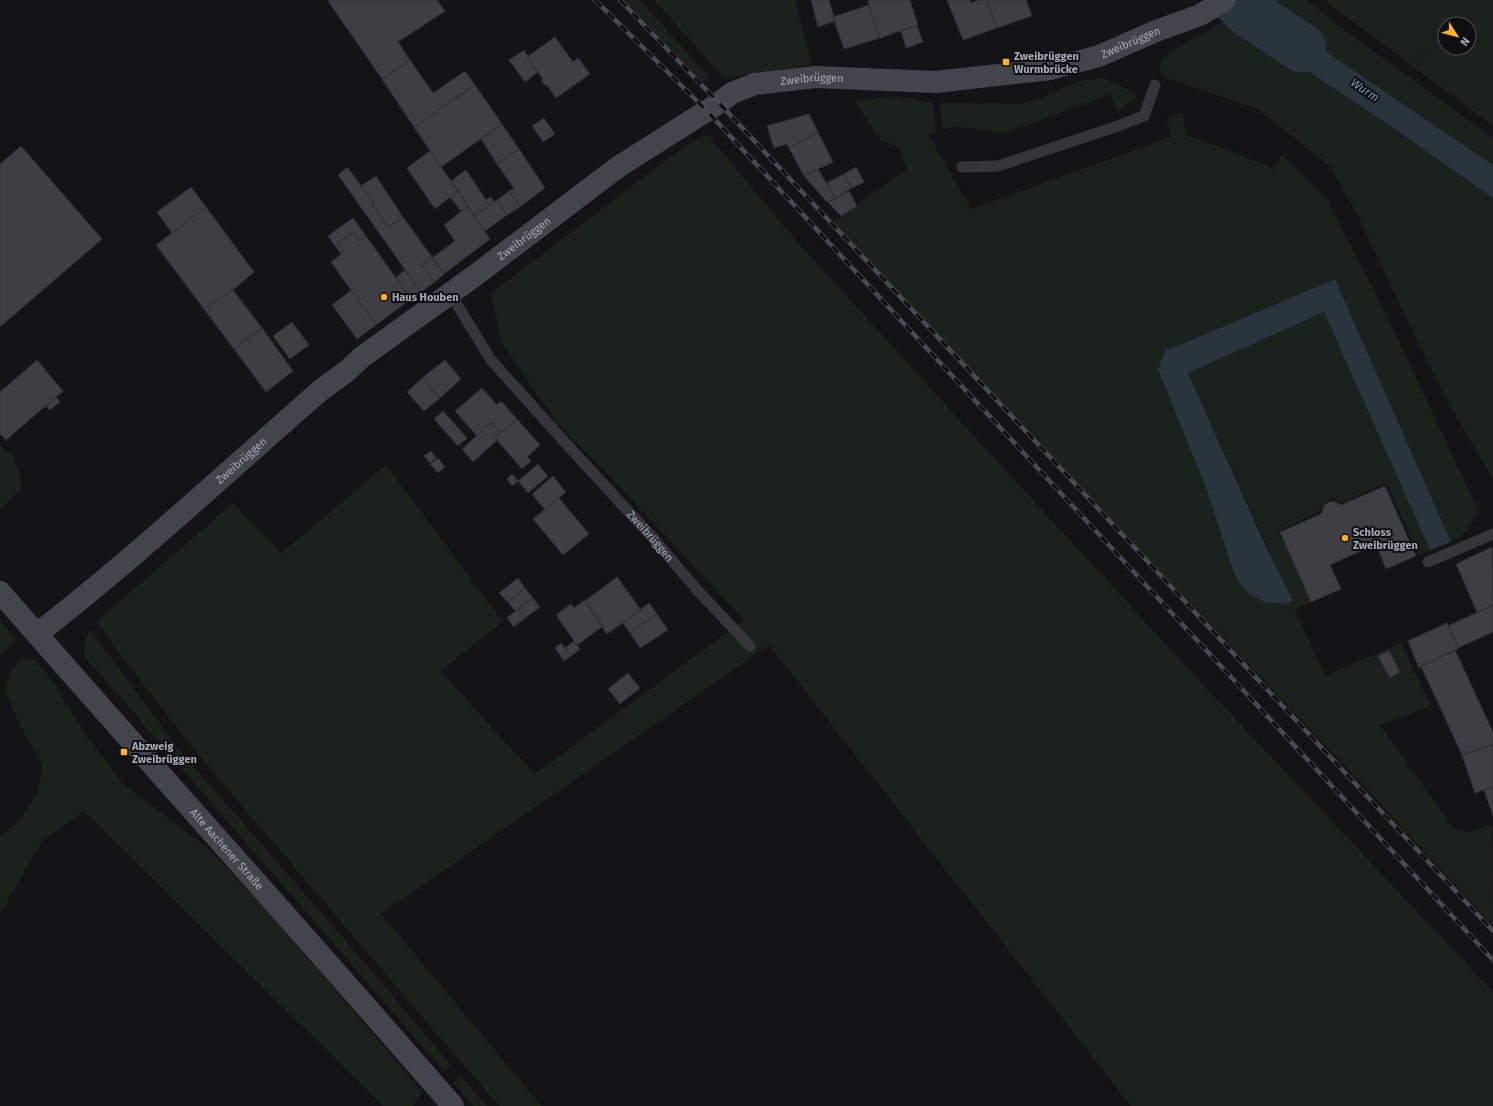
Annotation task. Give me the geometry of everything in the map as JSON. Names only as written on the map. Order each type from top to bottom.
[{"type":"street","name":"Zweibrüggen","points":[[37,634],[170,523],[321,390],[347,371],[362,357],[618,167],[719,103],[732,93],[755,84],[816,77],[935,82],[1051,69],[1099,56],[1200,14],[1225,0]]},
{"type":"street","name":"Alte Aachener Straße","points":[[0,592],[453,1106]]},
{"type":"lane","points":[[962,167],[998,166],[1144,116],[1155,85]]},
{"type":"lane","name":"Zweibrüggen","points":[[450,293],[491,360],[750,646]]},
{"type":"lane","points":[[1428,562],[1493,534]]},
{"type":"shaded area","points":[[624,0],[640,0],[710,78],[702,81]]},
{"type":"shaded area","points":[[654,0],[795,0],[812,65],[724,78]]},
{"type":"shaded area","points":[[1264,0],[1307,0],[1339,26],[1493,138],[1493,165],[1257,5]]},
{"type":"shaded area","points":[[1323,0],[1493,0],[1493,126],[1408,63],[1437,43],[1437,56],[1477,56],[1477,16],[1437,16],[1437,43],[1408,62]]},
{"type":"shaded area","points":[[1234,16],[1493,198],[1493,479],[1446,399],[1355,210],[1331,167],[1259,110],[1164,77],[1160,70],[1160,64],[1168,53]]},
{"type":"shaded area","points":[[1102,78],[1121,86],[1137,96],[1117,112],[1111,94],[1005,133],[956,127],[943,130],[940,103],[1022,104],[1044,97],[1062,88],[1085,80]]},
{"type":"shaded area","points":[[897,96],[933,103],[936,132],[928,134],[971,209],[1171,137],[1167,119],[1182,113],[1186,135],[1232,151],[1274,169],[1282,155],[1326,198],[1387,316],[1478,510],[1471,525],[1462,535],[1451,542],[1335,279],[1165,351],[1234,573],[1285,604],[1292,602],[1294,605],[1188,373],[1324,311],[1430,550],[1419,555],[1386,483],[1341,503],[1332,497],[1325,503],[1322,510],[1279,531],[1311,602],[1295,610],[1325,676],[1401,643],[1431,706],[1380,725],[1454,829],[1466,832],[1492,825],[1493,926],[1364,786],[831,224],[907,169],[898,147],[880,140],[855,101]]},
{"type":"shaded area","points":[[707,134],[795,239],[973,435],[1196,677],[1493,992],[1493,1106],[1131,1106],[769,645],[381,914],[541,1106],[500,1106],[196,752],[117,650],[97,621],[233,503],[281,553],[386,465],[503,622],[440,671],[535,774],[744,620],[604,470],[556,422],[501,341],[491,293],[685,146]]},
{"type":"shaded area","points":[[0,445],[13,456],[22,482],[19,492],[1,508],[0,507]]},
{"type":"shaded area","points":[[0,620],[16,639],[0,656]]},
{"type":"shaded area","points":[[90,629],[176,746],[353,949],[451,1065],[444,1071],[85,657],[84,643]]},
{"type":"shaded area","points":[[22,658],[34,659],[53,682],[85,734],[125,786],[208,848],[265,908],[422,1091],[413,1106],[383,1106],[84,811],[42,841],[0,914],[0,837],[20,820],[37,794],[43,766],[21,727],[5,690],[11,671]]},
{"type":"shaded area","points":[[461,1076],[487,1106],[474,1106],[453,1083]]},
{"type":"water","points":[[1257,5],[1493,165],[1493,198],[1393,128],[1296,63],[1234,16]]},
{"type":"water","points":[[1335,279],[1451,542],[1430,550],[1324,312],[1188,373],[1263,540],[1293,601],[1285,604],[1264,602],[1251,595],[1241,586],[1234,573],[1206,487],[1158,369],[1165,351]]},
{"type":"building","points":[[437,0],[445,11],[398,42],[410,60],[382,79],[328,1]]},
{"type":"building","points":[[811,0],[829,0],[835,21],[818,27]]},
{"type":"building","points":[[910,0],[918,25],[880,38],[868,1]]},
{"type":"building","points":[[947,0],[970,0],[971,3],[979,0],[987,0],[997,28],[963,40]]},
{"type":"building","points":[[987,0],[1026,0],[1032,16],[997,28]]},
{"type":"building","points":[[869,5],[880,38],[844,49],[833,17]]},
{"type":"building","points":[[917,26],[923,42],[906,48],[901,31]]},
{"type":"building","points":[[555,37],[573,62],[578,58],[590,74],[556,98],[547,85],[545,85],[541,80],[543,79],[527,57]]},
{"type":"building","points":[[524,50],[528,56],[527,57],[538,72],[525,82],[509,60]]},
{"type":"building","points":[[410,60],[433,93],[465,71],[475,85],[414,127],[382,79]]},
{"type":"building","points":[[475,85],[502,124],[441,167],[414,127]]},
{"type":"building","points":[[809,114],[818,132],[789,148],[787,144],[774,148],[767,126]]},
{"type":"building","points":[[544,118],[555,134],[543,142],[532,126]]},
{"type":"building","points":[[502,124],[519,149],[497,164],[481,139]]},
{"type":"building","points":[[818,132],[833,162],[804,176],[789,148]]},
{"type":"building","points":[[21,146],[102,239],[0,327],[0,164]]},
{"type":"building","points":[[519,149],[545,188],[520,207],[509,191],[514,188],[497,164]]},
{"type":"building","points":[[430,151],[458,191],[435,209],[407,168]]},
{"type":"building","points":[[347,167],[374,203],[372,204],[388,227],[403,217],[432,257],[421,264],[435,282],[421,292],[338,175]]},
{"type":"building","points":[[856,167],[864,182],[852,188],[844,174]]},
{"type":"building","points":[[818,169],[835,198],[827,202],[804,176]]},
{"type":"building","points":[[466,170],[486,200],[491,197],[494,202],[474,216],[451,181]]},
{"type":"building","points":[[844,174],[852,188],[835,198],[827,183]]},
{"type":"building","points":[[376,176],[403,217],[388,227],[372,204],[374,203],[361,186]]},
{"type":"building","points":[[191,187],[206,207],[172,233],[157,212]]},
{"type":"building","points":[[458,191],[468,206],[461,211],[450,197]]},
{"type":"building","points":[[509,191],[520,207],[507,215],[497,200]]},
{"type":"building","points":[[849,191],[857,206],[841,216],[828,202]]},
{"type":"building","points":[[497,200],[507,215],[485,231],[474,216]]},
{"type":"building","points":[[468,206],[490,239],[444,274],[432,258],[455,241],[444,225]]},
{"type":"building","points":[[206,207],[254,272],[233,290],[204,309],[156,245]]},
{"type":"building","points":[[353,218],[366,236],[359,241],[353,232],[337,243],[344,252],[341,254],[328,236]]},
{"type":"building","points":[[353,232],[359,241],[366,236],[411,299],[376,325],[331,262],[344,252],[337,243]]},
{"type":"building","points":[[432,257],[444,274],[435,282],[421,264]]},
{"type":"building","points":[[405,270],[421,292],[411,299],[396,277]]},
{"type":"building","points":[[233,290],[262,328],[234,349],[204,309]]},
{"type":"building","points":[[351,290],[376,325],[357,339],[332,305]]},
{"type":"building","points":[[292,322],[309,345],[290,359],[273,336]]},
{"type":"building","points":[[262,328],[293,371],[266,392],[234,349]]},
{"type":"building","points":[[37,360],[63,391],[6,440],[0,434],[0,392]]},
{"type":"building","points":[[445,360],[461,379],[440,398],[422,378]]},
{"type":"building","points":[[422,378],[440,398],[424,411],[407,392]]},
{"type":"building","points":[[482,388],[497,405],[501,401],[517,419],[501,433],[492,422],[477,436],[455,411]]},
{"type":"building","points":[[56,397],[60,402],[50,410],[46,406]]},
{"type":"building","points":[[443,411],[467,438],[458,446],[434,419]]},
{"type":"building","points":[[517,419],[540,445],[527,457],[531,461],[522,469],[495,438]]},
{"type":"building","points":[[492,422],[501,433],[495,438],[497,440],[473,462],[462,449]]},
{"type":"building","points":[[431,451],[436,458],[430,463],[424,456]]},
{"type":"building","points":[[438,458],[445,467],[438,473],[430,464]]},
{"type":"building","points":[[538,464],[548,476],[528,493],[518,481]]},
{"type":"building","points":[[512,474],[518,481],[512,486],[507,479]]},
{"type":"building","points":[[553,476],[566,492],[545,510],[532,494]]},
{"type":"building","name":"Schloss Zweibrüggen","points":[[1385,486],[1416,556],[1386,569],[1376,544],[1330,565],[1341,589],[1311,602],[1280,532],[1321,514],[1325,504],[1333,501],[1341,505]]},
{"type":"building","points":[[559,498],[589,534],[563,555],[533,519]]},
{"type":"building","points":[[1492,547],[1493,605],[1477,612],[1456,564]]},
{"type":"building","points":[[617,577],[641,610],[607,634],[585,601]]},
{"type":"building","points":[[518,578],[525,588],[508,602],[499,593]]},
{"type":"building","points":[[525,588],[533,598],[515,611],[508,602]]},
{"type":"building","points":[[533,598],[540,607],[525,618],[518,609]]},
{"type":"building","points":[[585,600],[603,626],[577,645],[556,615],[571,604],[574,608]]},
{"type":"building","points":[[649,603],[657,614],[630,633],[623,623]]},
{"type":"building","points":[[1493,605],[1493,632],[1458,648],[1448,626]]},
{"type":"building","points":[[518,609],[525,618],[514,627],[507,618]]},
{"type":"building","points":[[657,614],[668,630],[640,648],[630,633]]},
{"type":"building","points":[[1447,623],[1459,648],[1419,668],[1408,641]]},
{"type":"building","points":[[574,641],[580,649],[571,656],[565,648]]},
{"type":"building","points":[[561,643],[571,656],[564,661],[555,648]]},
{"type":"building","points":[[1455,650],[1493,732],[1493,744],[1462,755],[1421,666]]},
{"type":"building","points":[[1389,651],[1400,672],[1390,678],[1378,656]]},
{"type":"building","points":[[628,673],[640,688],[620,704],[608,689]]},
{"type":"building","points":[[1493,744],[1493,787],[1475,793],[1462,755]]},
{"type":"building","points":[[1493,787],[1493,816],[1484,790]]},
{"type":"waterway","name":"Wurm","points":[[1235,0],[1245,10],[1302,48]]},
{"type":"railway","points":[[595,0],[707,111],[1493,960]]},
{"type":"railway","points":[[620,0],[719,103],[1493,931]]},
{"type":"place","name":"Zweibrüggen Wurmbrücke","points":[[1006,62]]},
{"type":"place","name":"Haus Houben","points":[[384,297]]},
{"type":"place","name":"Schloss Zweibrüggen","points":[[1345,538]]},
{"type":"place","name":"Abzweig Zweibrüggen","points":[[124,752]]}]
